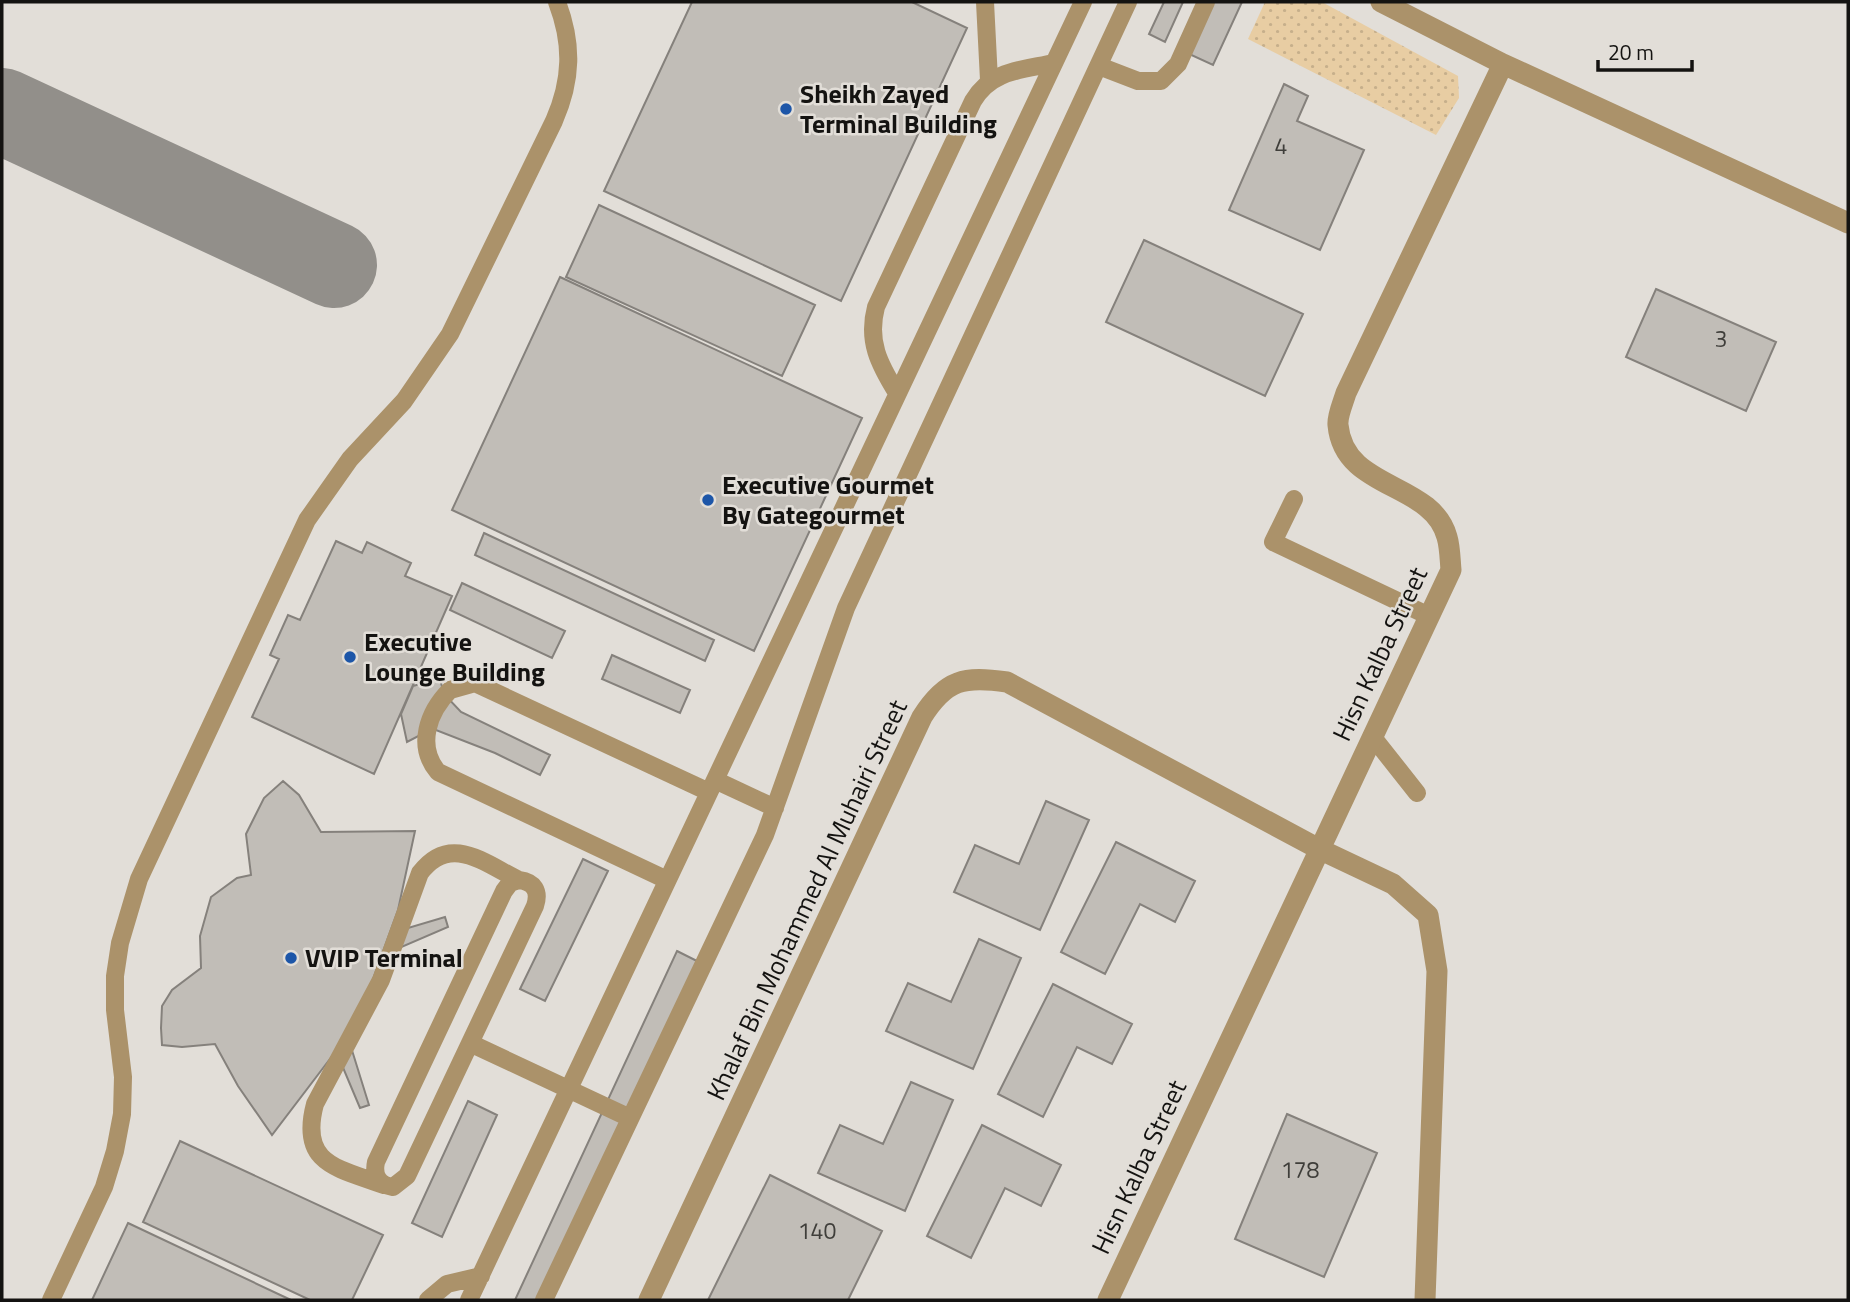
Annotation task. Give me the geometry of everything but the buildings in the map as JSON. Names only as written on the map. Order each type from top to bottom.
[{"type":"street","points":[[1381,2],[1503,64],[1848,223]]},
{"type":"street","name":"Hisn Kalba Street","points":[[1108,1300],[1451,570],[1447,535],[1432,512],[1412,497],[1359,469],[1344,450],[1337,423],[1346,393],[1503,64]]},
{"type":"street","name":"Khalaf Bin Mohammed Al Muhairi Street","points":[[649,1300],[922,717],[934,698],[951,684],[978,677],[1007,682],[1319,849],[1394,884],[1428,915],[1437,971],[1425,1300]]},
{"type":"lane","points":[[51,1300],[104,1187],[115,1151],[122,1114],[123,1077],[115,1010],[116,976],[120,943],[139,879],[306,520],[350,459],[404,401],[450,334],[543,145],[564,98],[569,74],[566,25],[556,2]]},
{"type":"lane","points":[[985,2],[989,80]]},
{"type":"lane","points":[[469,1300],[1083,2]]},
{"type":"lane","points":[[544,1300],[775,808],[846,608],[1128,2]]},
{"type":"lane","points":[[1098,66],[1138,81],[1161,81],[1178,64],[1206,2]]},
{"type":"lane","points":[[898,393],[876,353],[872,338],[876,307],[974,101],[989,80],[1000,74],[1054,63]]},
{"type":"lane","points":[[1294,499],[1273,542],[1429,616]]},
{"type":"lane","points":[[667,880],[438,772],[427,755],[425,736],[431,719],[450,690],[475,683],[712,786],[775,808]]},
{"type":"lane","points":[[1372,736],[1417,793]]},
{"type":"lane","points":[[446,853],[462,853],[519,880],[528,881],[535,888],[538,897],[472,1044],[407,1176],[393,1187],[384,1185],[349,1172],[316,1153],[311,1142],[310,1122],[314,1104],[381,980],[420,873],[431,858],[446,853]]},
{"type":"lane","points":[[384,1185],[374,1171],[376,1162],[504,891],[510,883],[519,880]]},
{"type":"lane","points":[[472,1044],[630,1118]]},
{"type":"lane","points":[[428,1300],[447,1284],[469,1276],[481,1276]]},
{"type":"shaded area","points":[[1265,2],[1322,2],[1458,76],[1459,98],[1436,135],[1248,39]]},
{"type":"taxiway","points":[[2,111],[334,265]]},
{"type":"place","name":"Sheikh Zayed Terminal Building","points":[[786,109]]},
{"type":"place","name":"Executive Gourmet By Gategourmet","points":[[708,500]]},
{"type":"place","name":"Executive Lounge Building","points":[[350,657]]},
{"type":"place","name":"VVIP Terminal","points":[[291,958]]}]
